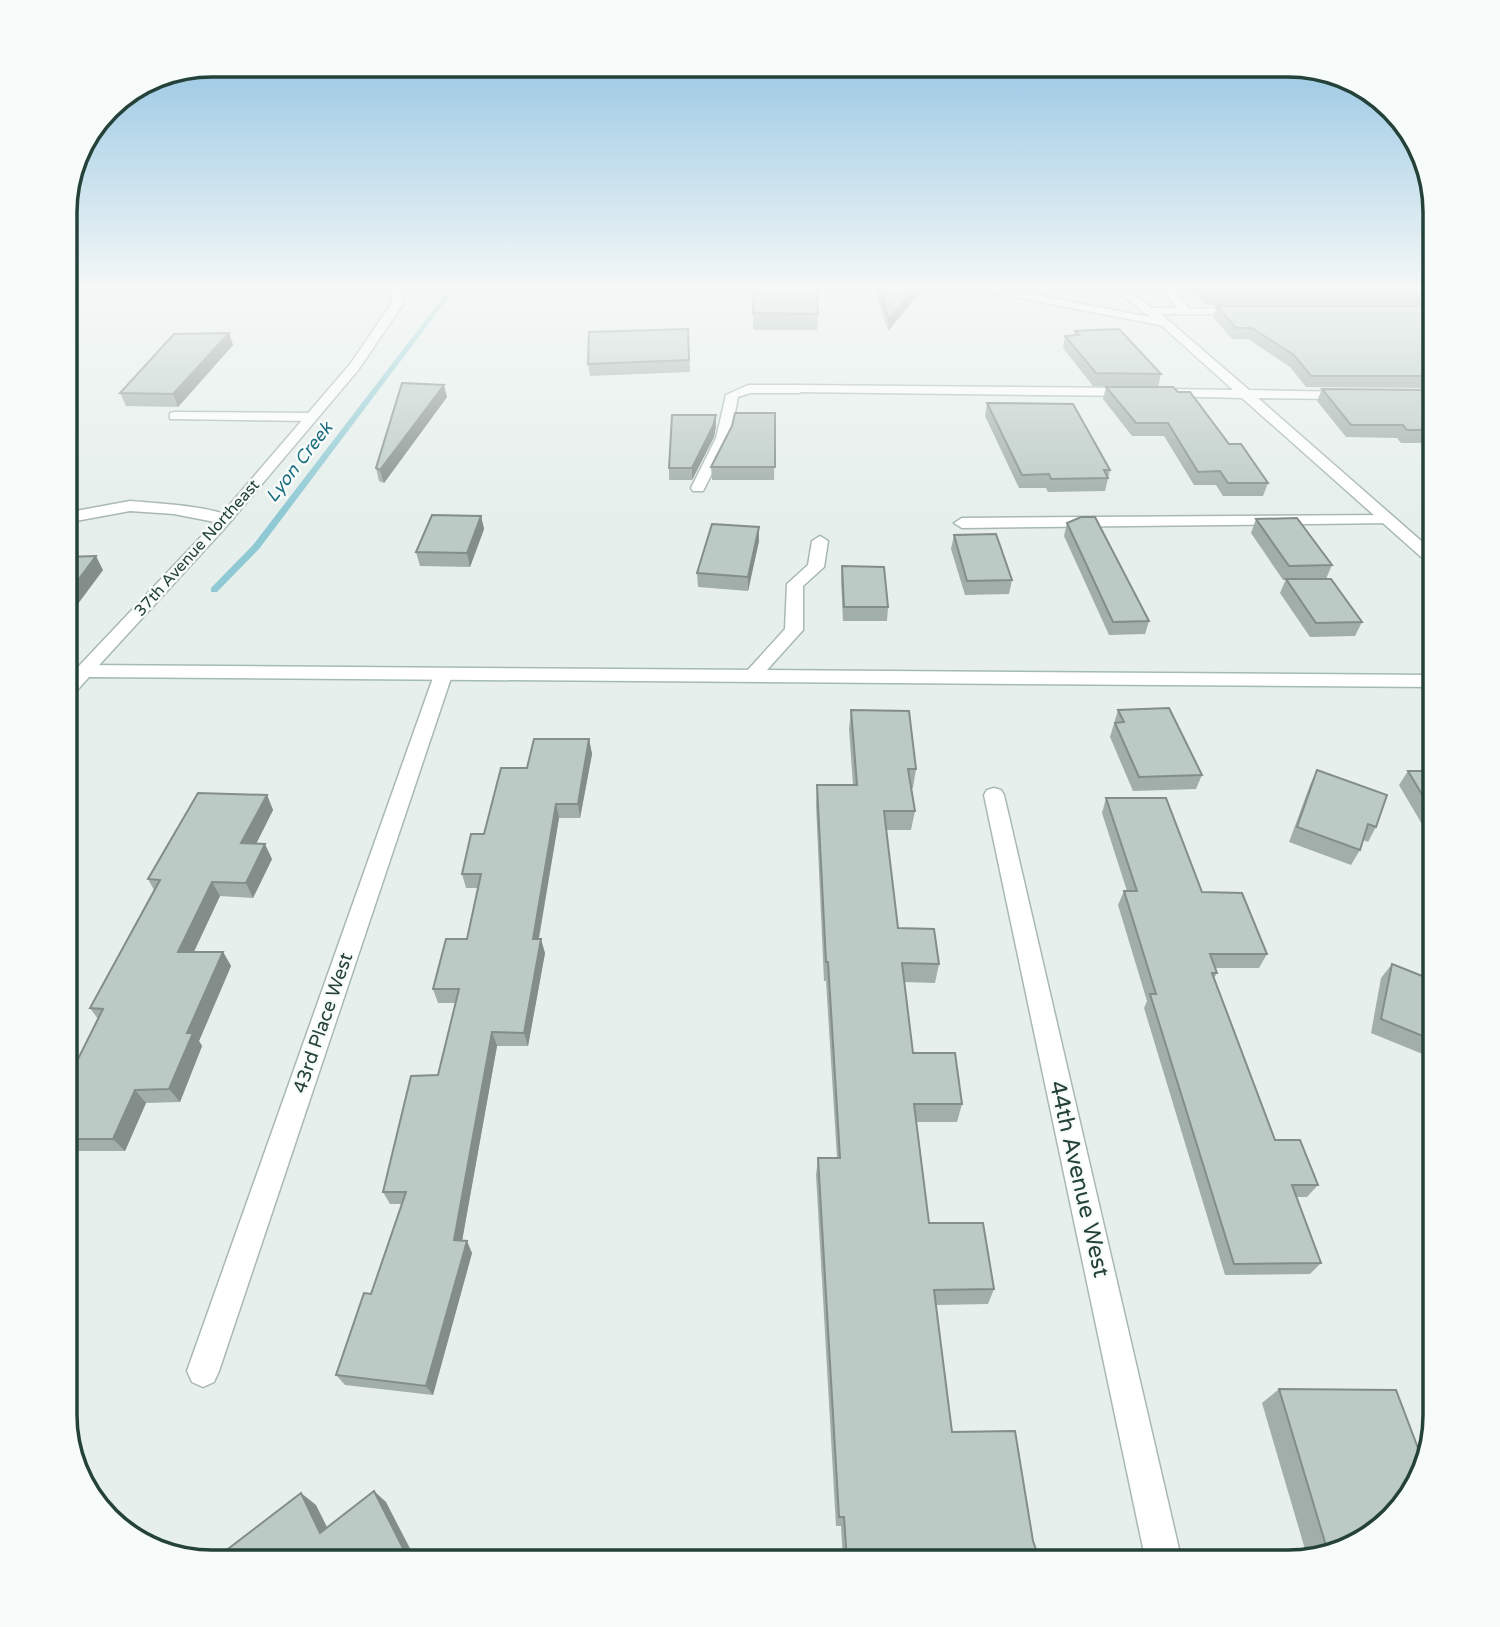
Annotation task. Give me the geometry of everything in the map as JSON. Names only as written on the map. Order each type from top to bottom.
[{"type":"street","name":"37th Avenue Northeast","points":[[77,679],[225,519],[358,361]]},
{"type":"street","points":[[1207,361],[1423,551]]},
{"type":"street","points":[[698,488],[723,438],[732,395],[748,389],[1360,395]]},
{"type":"street","points":[[175,416],[311,417]]},
{"type":"street","points":[[77,516],[130,506],[174,509],[225,519]]},
{"type":"street","points":[[962,523],[1387,520]]},
{"type":"street","points":[[752,676],[794,630],[795,584],[816,567],[820,541]]},
{"type":"street","points":[[84,671],[1423,681]]},
{"type":"street","name":"43rd Place West","points":[[202,1371],[443,675]]},
{"type":"street","name":"44th Avenue West","points":[[995,795],[1161,1550]]},
{"type":"building","points":[[149,361],[203,361],[173,394],[120,393]]},
{"type":"building","points":[[588,361],[666,361],[588,364]]},
{"type":"building","points":[[1086,361],[1149,361],[1161,374],[1096,373]]},
{"type":"building","points":[[1299,361],[1423,361],[1423,376],[1311,376]]},
{"type":"building","points":[[402,383],[444,385],[380,470],[376,468]]},
{"type":"building","points":[[1106,387],[1173,387],[1178,392],[1190,392],[1229,444],[1241,444],[1268,483],[1228,483],[1220,471],[1198,472],[1168,423],[1136,423]]},
{"type":"building","points":[[1322,389],[1423,390],[1423,430],[1407,430],[1403,425],[1351,425]]},
{"type":"building","points":[[987,403],[1073,404],[1110,470],[1104,470],[1108,478],[1051,479],[1049,474],[1022,475]]},
{"type":"building","points":[[735,413],[775,413],[775,467],[711,467],[732,426]]},
{"type":"building","points":[[672,415],[716,415],[692,468],[669,468]]},
{"type":"building","points":[[432,515],[481,516],[467,553],[416,552]]},
{"type":"building","points":[[1081,517],[1095,517],[1149,621],[1113,622],[1067,523]]},
{"type":"building","points":[[1297,518],[1332,565],[1289,566],[1256,519]]},
{"type":"building","points":[[712,524],[759,527],[748,577],[697,573]]},
{"type":"building","points":[[996,534],[1012,580],[967,581],[954,535]]},
{"type":"building","points":[[96,556],[77,582],[77,557]]},
{"type":"building","points":[[842,566],[884,567],[888,607],[844,607]]},
{"type":"building","points":[[1286,579],[1331,579],[1362,622],[1316,623]]},
{"type":"building","points":[[1169,708],[1202,775],[1139,777],[1115,723],[1124,722],[1118,710]]},
{"type":"building","points":[[851,710],[909,711],[916,769],[908,769],[915,811],[884,811],[898,928],[934,929],[939,964],[902,963],[913,1053],[955,1053],[962,1104],[914,1104],[929,1223],[983,1223],[994,1289],[934,1290],[952,1432],[1015,1431],[1036,1550],[846,1550],[844,1517],[839,1517],[818,1158],[840,1158],[817,785],[857,785]]},
{"type":"building","points":[[534,739],[589,739],[578,804],[556,804],[533,939],[541,939],[524,1033],[492,1032],[454,1240],[467,1241],[426,1386],[336,1375],[364,1293],[371,1294],[406,1192],[383,1192],[411,1076],[438,1075],[459,989],[433,989],[446,939],[467,939],[481,874],[462,874],[471,834],[484,834],[501,768],[527,768]]},
{"type":"building","points":[[1317,770],[1387,795],[1376,827],[1368,824],[1360,850],[1297,827]]},
{"type":"building","points":[[1408,771],[1423,771],[1423,796]]},
{"type":"building","points":[[198,793],[267,795],[241,843],[265,844],[246,883],[212,882],[178,952],[223,952],[187,1033],[193,1033],[169,1089],[135,1090],[113,1139],[77,1139],[77,1061],[103,1009],[90,1008],[160,880],[148,879]]},
{"type":"building","points":[[1106,798],[1166,798],[1202,892],[1242,893],[1267,954],[1210,954],[1217,973],[1212,973],[1275,1140],[1300,1140],[1318,1185],[1292,1185],[1321,1263],[1234,1264],[1150,994],[1156,994],[1124,891],[1137,891]]},
{"type":"building","points":[[1392,964],[1423,976],[1423,1036],[1381,1019]]},
{"type":"building","points":[[1279,1389],[1396,1390],[1418,1449],[1409,1475],[1390,1504],[1377,1517],[1348,1536],[1326,1544]]},
{"type":"building","points":[[374,1491],[404,1550],[227,1550],[301,1493],[320,1533]]},
{"type":"waterway","name":"Lyon Creek","points":[[214,590],[256,547],[397,361]]}]
